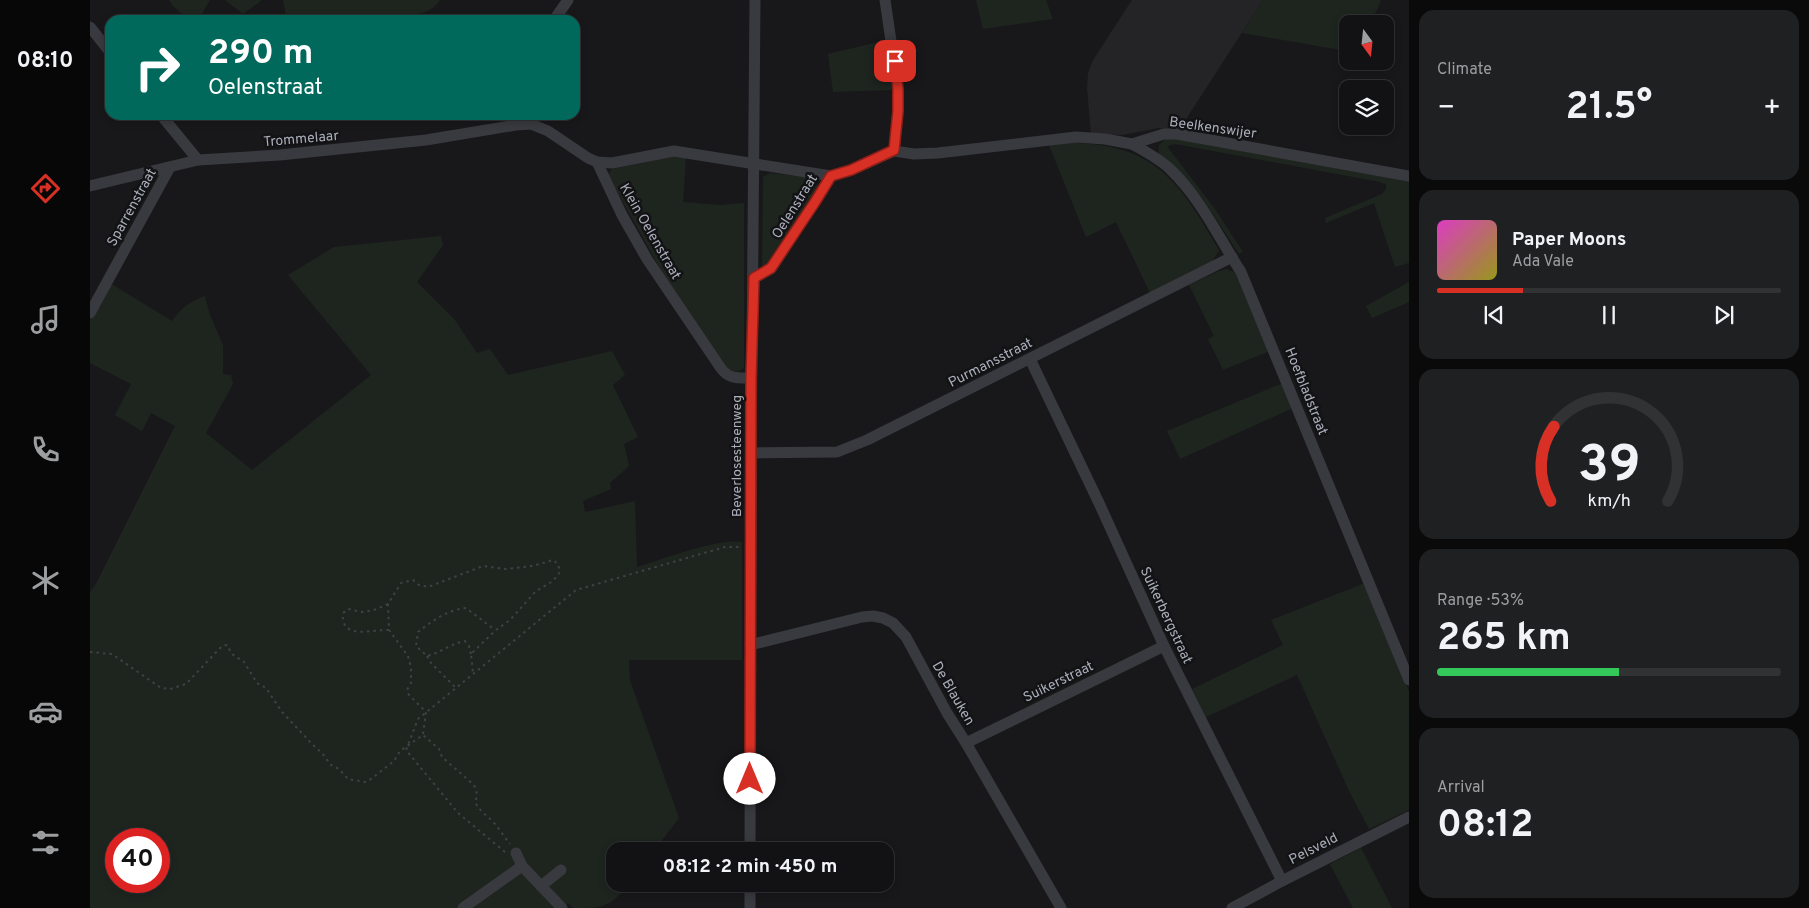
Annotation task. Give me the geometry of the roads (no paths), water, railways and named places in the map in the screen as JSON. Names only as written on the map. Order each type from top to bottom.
[{"type":"street","points":[[558,15],[568,0]]},
{"type":"street","name":"Beverlosesteenweg","points":[[750,842],[751,378],[754,278],[755,0]]},
{"type":"street","points":[[885,0],[898,89],[894,150]]},
{"type":"street","points":[[90,27],[105,46]]},
{"type":"street","points":[[165,120],[198,160]]},
{"type":"street","points":[[515,120],[548,131],[588,158],[598,162],[612,163],[674,151],[690,152],[754,165],[831,176]]},
{"type":"street","name":"Trommelaar","points":[[90,186],[198,160],[270,156],[426,140],[515,120]]},
{"type":"street","name":"Beelkenswijer","points":[[894,150],[914,154],[938,153],[1076,137],[1105,139],[1132,144],[1164,134],[1177,134],[1409,176]]},
{"type":"street","name":"Hoefbladstraat","points":[[1132,144],[1171,170],[1197,202],[1242,272],[1409,680]]},
{"type":"street","name":"Oelenstraat","points":[[754,278],[771,268],[831,176],[851,170],[894,150]]},
{"type":"street","name":"Klein Oelenstraat","points":[[598,162],[622,215],[647,259],[720,367],[728,376],[751,378]]},
{"type":"street","name":"Sparrenstraat","points":[[90,313],[170,167]]},
{"type":"street","name":"Purmansstraat","points":[[751,452],[837,452],[867,440],[1232,257]]},
{"type":"street","name":"Suikerbergstraat","points":[[1030,359],[1099,503],[1164,646],[1282,881]]},
{"type":"street","name":"De Blauken","points":[[750,645],[862,617],[884,618],[892,623],[906,637],[947,713],[966,742],[1061,908]]},
{"type":"street","name":"Suikerstraat","points":[[966,742],[1164,646]]},
{"type":"street","name":"Pelsveld","points":[[1232,908],[1409,817]]},
{"type":"street","points":[[516,853],[526,869],[562,908]]},
{"type":"street","points":[[463,908],[526,869]]},
{"type":"street","points":[[541,886],[561,870]]},
{"type":"street","points":[[750,892],[750,908]]}]
